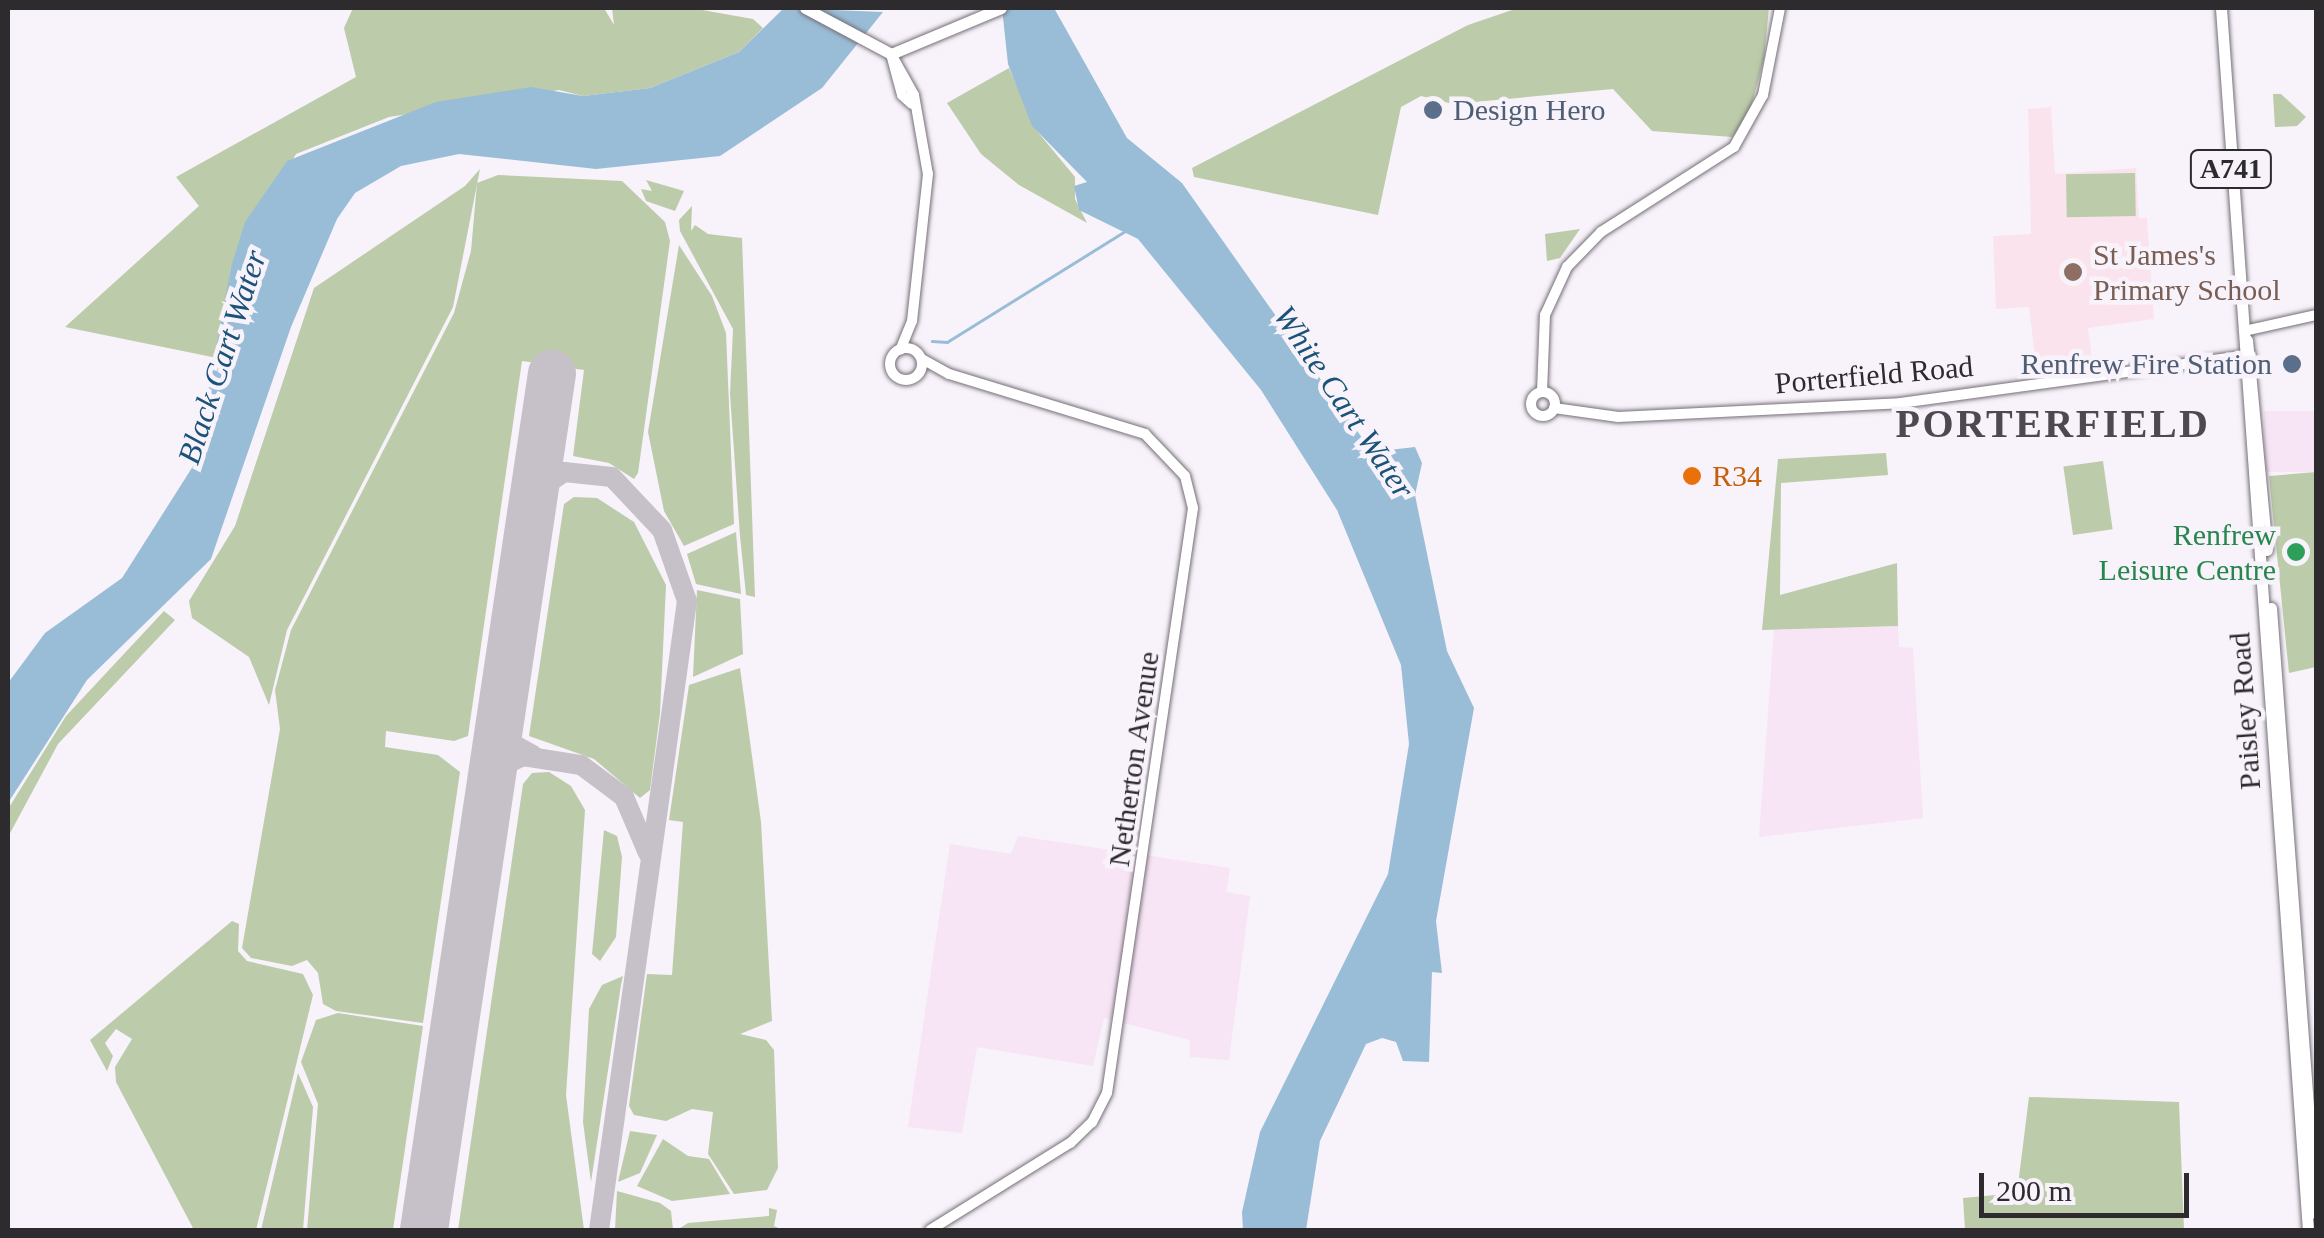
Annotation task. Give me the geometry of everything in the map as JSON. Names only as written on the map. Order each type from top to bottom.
[{"type":"main road","points":[[805,8],[891,54],[908,51],[999,9]]},
{"type":"main road","name":"Paisley Road","points":[[2220,8],[2306,1086]]},
{"type":"main road","name":"A741","points":[[2306,1086],[2316,1213]]},
{"type":"main road","name":"A741","points":[[2306,1086],[2308,1230]]},
{"type":"street","points":[[1542,392],[1546,315],[1567,267],[1601,232],[1706,171],[1734,147],[1763,95],[1780,8]]},
{"type":"street","points":[[891,54],[902,95],[912,104],[928,188],[910,330],[890,363],[895,376],[908,380],[920,372],[910,330]]},
{"type":"street","points":[[2244,331],[2316,315]]},
{"type":"street","points":[[900,350],[918,355]]},
{"type":"street","name":"Netherton Avenue","points":[[918,355],[940,371],[1145,434],[1185,476],[1193,508],[1108,1092],[1092,1122],[1070,1143],[930,1230]]},
{"type":"street","name":"Porterfield Road","points":[[1554,408],[1618,417],[1900,403],[2246,355]]},
{"type":"street","name":"Netherton Avenue","points":[[920,372],[940,371]]},
{"type":"street","points":[[1542,392],[1554,398],[1554,408],[1544,416],[1534,411],[1532,399],[1542,392]]},
{"type":"shaded area","name":"St James's Primary School","points":[[2051,107],[2055,174],[2136,168],[2139,218],[2147,218],[2154,319],[2088,328],[2093,366],[2037,373],[2029,307],[1996,309],[1993,236],[2031,234],[2028,109]]},
{"type":"shaded area","points":[[2264,411],[2316,411],[2316,472],[2264,472]]},
{"type":"shaded area","points":[[1898,626],[1899,647],[1913,648],[1923,818],[1759,837],[1774,630]]},
{"type":"shaded area","points":[[1018,836],[1230,868],[1226,892],[1250,896],[1229,1060],[1190,1057],[1190,1040],[1104,1018],[1093,1066],[977,1047],[962,1133],[908,1127],[950,844],[1011,854]]},
{"type":"green space","points":[[353,8],[604,8],[614,25],[612,8],[691,8],[753,19],[763,28],[739,52],[650,88],[583,96],[559,90],[389,117],[296,154],[231,267],[217,358],[65,327],[199,206],[176,177],[356,77],[344,28]]},
{"type":"green space","points":[[1518,8],[1769,8],[1764,59],[1748,118],[1732,137],[1652,131],[1613,89],[1453,104],[1421,96],[1401,107],[1378,215],[1194,177],[1192,168],[1468,25]]},
{"type":"green space","points":[[1009,68],[1037,131],[1075,177],[1075,199],[1087,223],[1019,185],[981,154],[947,103]]},
{"type":"green space","points":[[2273,94],[2281,94],[2306,117],[2297,126],[2275,127]]},
{"type":"green space","points":[[480,169],[453,307],[287,630],[269,705],[249,657],[192,618],[189,601],[235,526],[314,288],[465,186]]},
{"type":"green space","points":[[2135,173],[2136,216],[2067,217],[2066,174]]},
{"type":"green space","points":[[498,175],[622,181],[665,222],[670,241],[638,473],[634,479],[609,463],[573,456],[584,370],[522,361],[468,736],[454,741],[386,731],[385,747],[438,755],[460,772],[423,1023],[336,1011],[323,1004],[318,973],[307,960],[292,966],[251,958],[242,948],[280,729],[275,690],[291,630],[454,313],[471,251],[477,183]]},
{"type":"green space","points":[[646,180],[684,191],[675,211],[646,201],[641,189],[652,191]]},
{"type":"green space","points":[[692,206],[691,231],[695,225],[708,234],[742,238],[755,597],[746,595],[740,536],[730,394],[733,329],[680,231],[679,220]]},
{"type":"green space","points":[[1580,229],[1560,258],[1547,261],[1545,234]]},
{"type":"green space","points":[[679,245],[712,296],[726,333],[734,524],[684,546],[664,511],[648,432]]},
{"type":"green space","points":[[1886,453],[1888,475],[1781,483],[1780,595],[1897,563],[1898,626],[1762,630],[1778,459]]},
{"type":"green space","points":[[2103,461],[2113,529],[2073,535],[2063,467]]},
{"type":"green space","name":"Renfrew Leisure Centre","points":[[2316,472],[2316,667],[2289,673],[2269,476]]},
{"type":"green space","points":[[574,497],[597,498],[634,522],[666,585],[660,713],[650,790],[640,798],[594,759],[529,736],[564,504]]},
{"type":"green space","points":[[736,532],[741,594],[696,584],[687,554]]},
{"type":"green space","points":[[697,590],[740,599],[743,654],[693,677]]},
{"type":"green space","points":[[164,611],[175,620],[58,744],[8,837],[8,809],[66,716]]},
{"type":"green space","points":[[740,668],[761,822],[772,1021],[740,1034],[766,1040],[774,1050],[778,1168],[767,1190],[734,1194],[708,1154],[713,1112],[692,1109],[666,1121],[634,1115],[629,1106],[647,974],[672,975],[683,822],[669,820],[689,685]]},
{"type":"green space","points":[[549,772],[571,786],[585,810],[566,1095],[584,1230],[458,1230],[523,784],[532,773]]},
{"type":"green space","points":[[604,830],[617,836],[622,857],[616,937],[600,961],[592,954]]},
{"type":"green space","points":[[232,921],[239,924],[238,951],[247,961],[303,974],[313,995],[256,1230],[194,1230],[116,1082],[115,1067],[132,1039],[116,1029],[105,1043],[113,1056],[107,1071],[90,1040]]},
{"type":"green space","points":[[623,976],[591,1182],[583,1122],[589,1009],[602,985]]},
{"type":"green space","points":[[338,1013],[423,1026],[393,1230],[307,1230],[318,1104],[301,1062],[316,1020]]},
{"type":"green space","points":[[298,1073],[313,1107],[303,1230],[261,1230]]},
{"type":"green space","points":[[2029,1097],[2179,1102],[2184,1230],[1965,1230],[1963,1198],[2017,1193]]},
{"type":"green space","points":[[630,1131],[657,1135],[640,1173],[618,1182]]},
{"type":"green space","points":[[663,1139],[688,1156],[709,1159],[730,1194],[672,1201],[637,1186]]},
{"type":"green space","points":[[617,1191],[660,1203],[671,1211],[673,1230],[615,1230]]},
{"type":"green space","points":[[769,1208],[777,1210],[774,1226],[783,1230],[677,1230],[688,1223],[769,1216]]},
{"type":"water","name":"Black Cart Water","points":[[784,8],[883,12],[822,88],[720,156],[596,169],[459,154],[401,166],[355,193],[337,219],[291,327],[211,559],[87,680],[8,803],[8,683],[45,633],[122,578],[195,463],[231,267],[245,222],[287,161],[436,102],[531,87],[583,96],[650,88],[739,52]]},
{"type":"water","points":[[1002,8],[1054,8],[1127,138],[1182,183],[1372,452],[1415,447],[1422,463],[1415,495],[1447,651],[1474,708],[1436,921],[1442,973],[1432,972],[1429,1062],[1403,1061],[1396,1042],[1382,1038],[1366,1044],[1320,1141],[1306,1230],[1243,1230],[1242,1212],[1260,1132],[1388,874],[1409,744],[1401,665],[1337,510],[1261,390],[1138,239],[1079,210],[1074,186],[1087,182],[1032,126],[1008,64]]},
{"type":"waterway","points":[[932,341],[947,342],[1124,232]]},
{"type":"taxiway","points":[[532,509],[541,488],[564,472],[612,477],[662,530],[687,601],[599,1230]]},
{"type":"taxiway","points":[[502,717],[513,744],[533,755]]},
{"type":"taxiway","points":[[491,786],[504,765],[523,756],[581,765],[624,797],[648,853]]},
{"type":"runway","points":[[424,1230],[552,374]]},
{"type":"place","name":"Design Hero","points":[[1433,110]]},
{"type":"place","name":"St James's Primary School","points":[[2073,272]]},
{"type":"place","name":"Renfrew Fire Station","points":[[2292,364]]},
{"type":"place","name":"R34","points":[[1692,476]]},
{"type":"place","name":"Renfrew Leisure Centre","points":[[2296,552]]},
{"type":"district","name":"PORTERFIELD","points":[[2053,424]]},
{"type":"water label","name":"White Cart Water","points":[[1344,402]]}]
